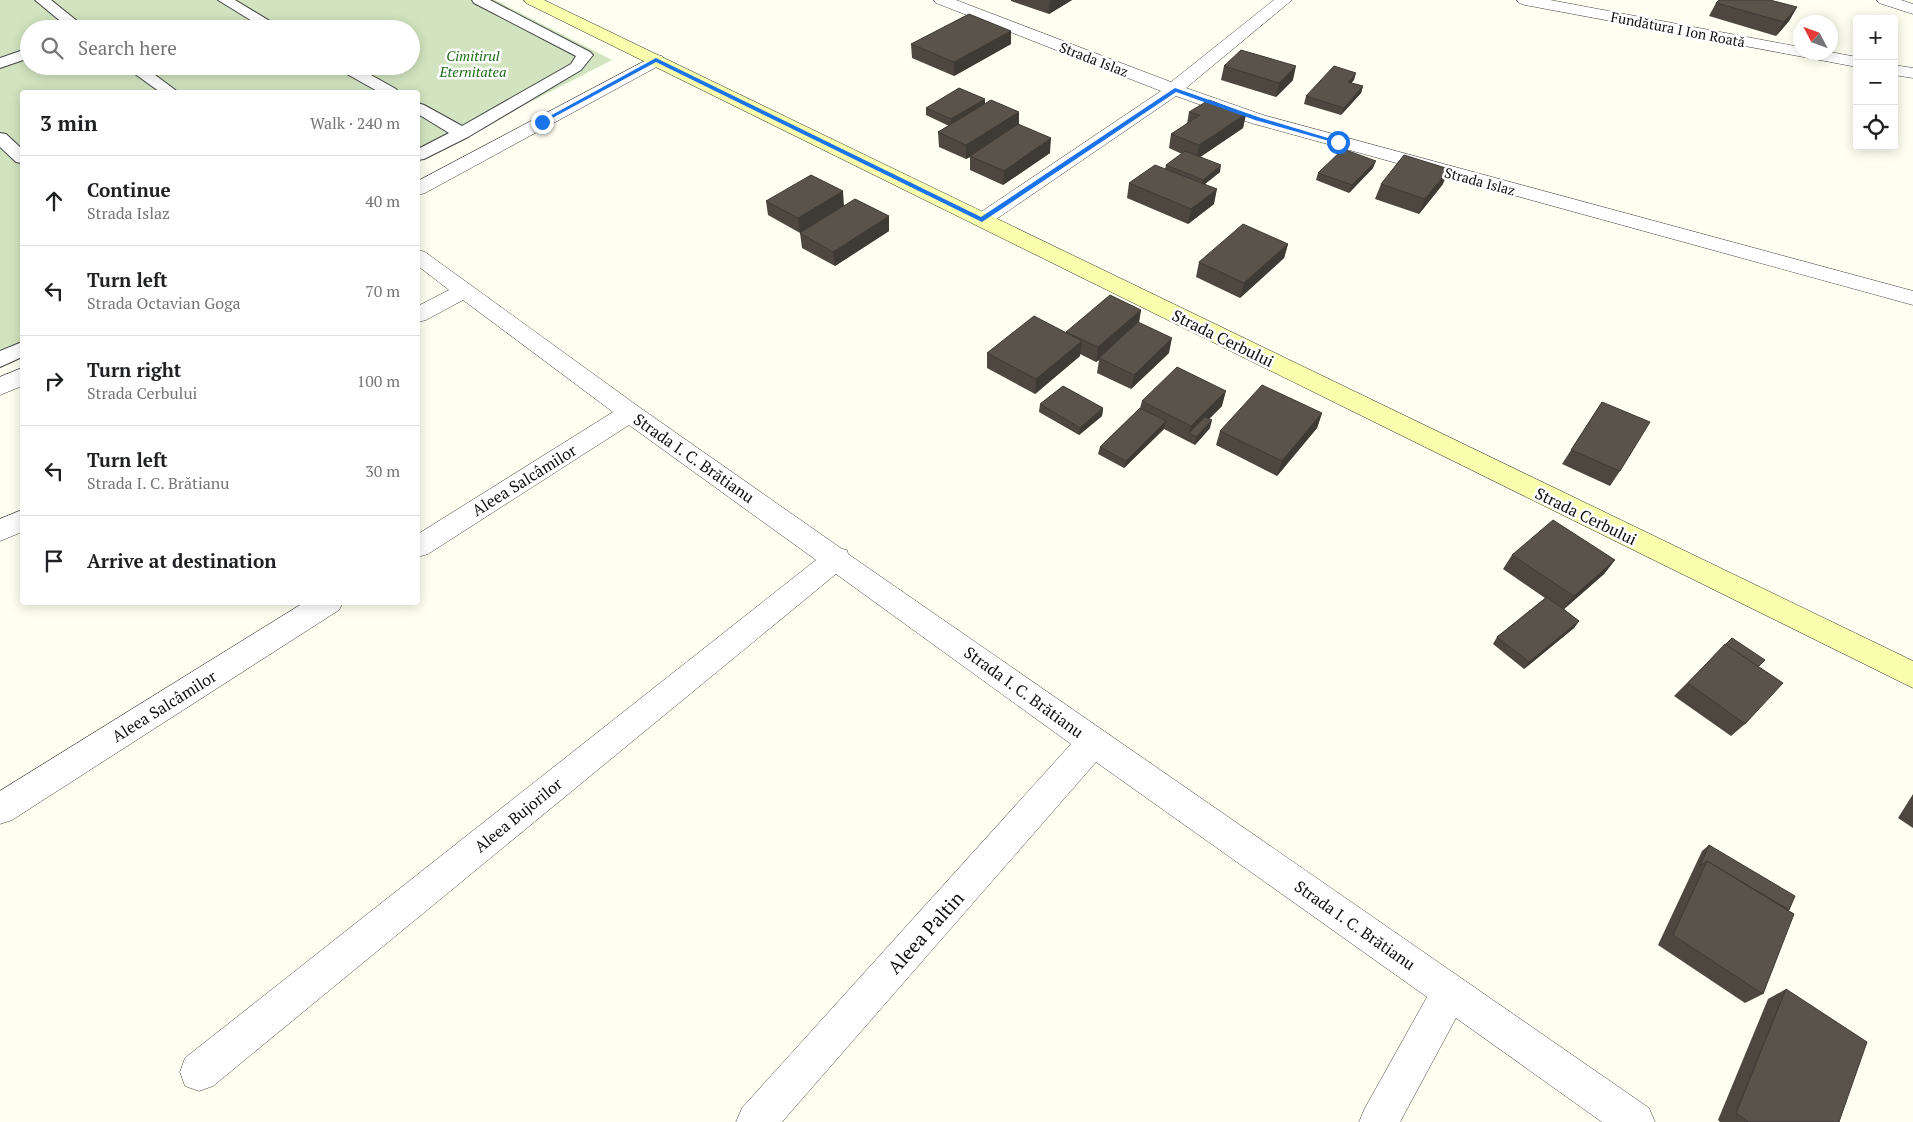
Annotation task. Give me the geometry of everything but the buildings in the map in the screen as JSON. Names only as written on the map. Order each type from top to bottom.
[{"type":"street","name":"Strada Cerbului","points":[[532,0],[1913,675]]},
{"type":"street","name":"Strada Islaz","points":[[942,0],[1175,90],[1301,132],[1913,298]]},
{"type":"street","points":[[982,220],[1175,90],[1284,0]]},
{"type":"street","name":"Fundătura I Ion Roată","points":[[1525,0],[1793,51]]},
{"type":"street","points":[[1885,0],[1913,8]]},
{"type":"street","points":[[1838,58],[1853,61]]},
{"type":"street","points":[[420,188],[656,60]]},
{"type":"street","points":[[1898,71],[1913,74]]},
{"type":"street","name":"Strada I. C. Brătianu","points":[[420,258],[630,413],[837,558],[1093,742],[1635,1122]]},
{"type":"street","points":[[420,314],[464,291]]},
{"type":"street","points":[[0,387],[20,377]]},
{"type":"street","name":"Aleea Salcâmilor","points":[[420,546],[630,413]]},
{"type":"street","points":[[0,531],[20,521]]},
{"type":"street","name":"Aleea Bujorilor","points":[[199,1072],[837,558]]},
{"type":"street","name":"Aleea Salcâmilor","points":[[0,809],[324,605]]},
{"type":"street","name":"Aleea Paltin","points":[[756,1122],[1093,742]]},
{"type":"street","points":[[1379,1122],[1450,992]]},
{"type":"lane","points":[[42,0],[68,20]]},
{"type":"lane","points":[[224,0],[260,20]]},
{"type":"lane","points":[[420,154],[462,133],[576,67],[585,55],[479,0]]},
{"type":"lane","points":[[0,63],[20,56]]},
{"type":"lane","points":[[145,75],[167,90]]},
{"type":"lane","points":[[359,75],[386,90]]},
{"type":"lane","points":[[420,109],[462,133]]},
{"type":"lane","points":[[0,138],[20,156]]},
{"type":"lane","points":[[0,360],[20,350]]},
{"type":"green space","name":"Cimitirul Eternitatea","points":[[0,0],[495,0],[612,60],[420,159],[420,90],[20,90],[20,351],[0,361]]},
{"type":"route","points":[[542,122],[656,60],[982,220],[1175,90],[1256,118],[1338,142]]}]
